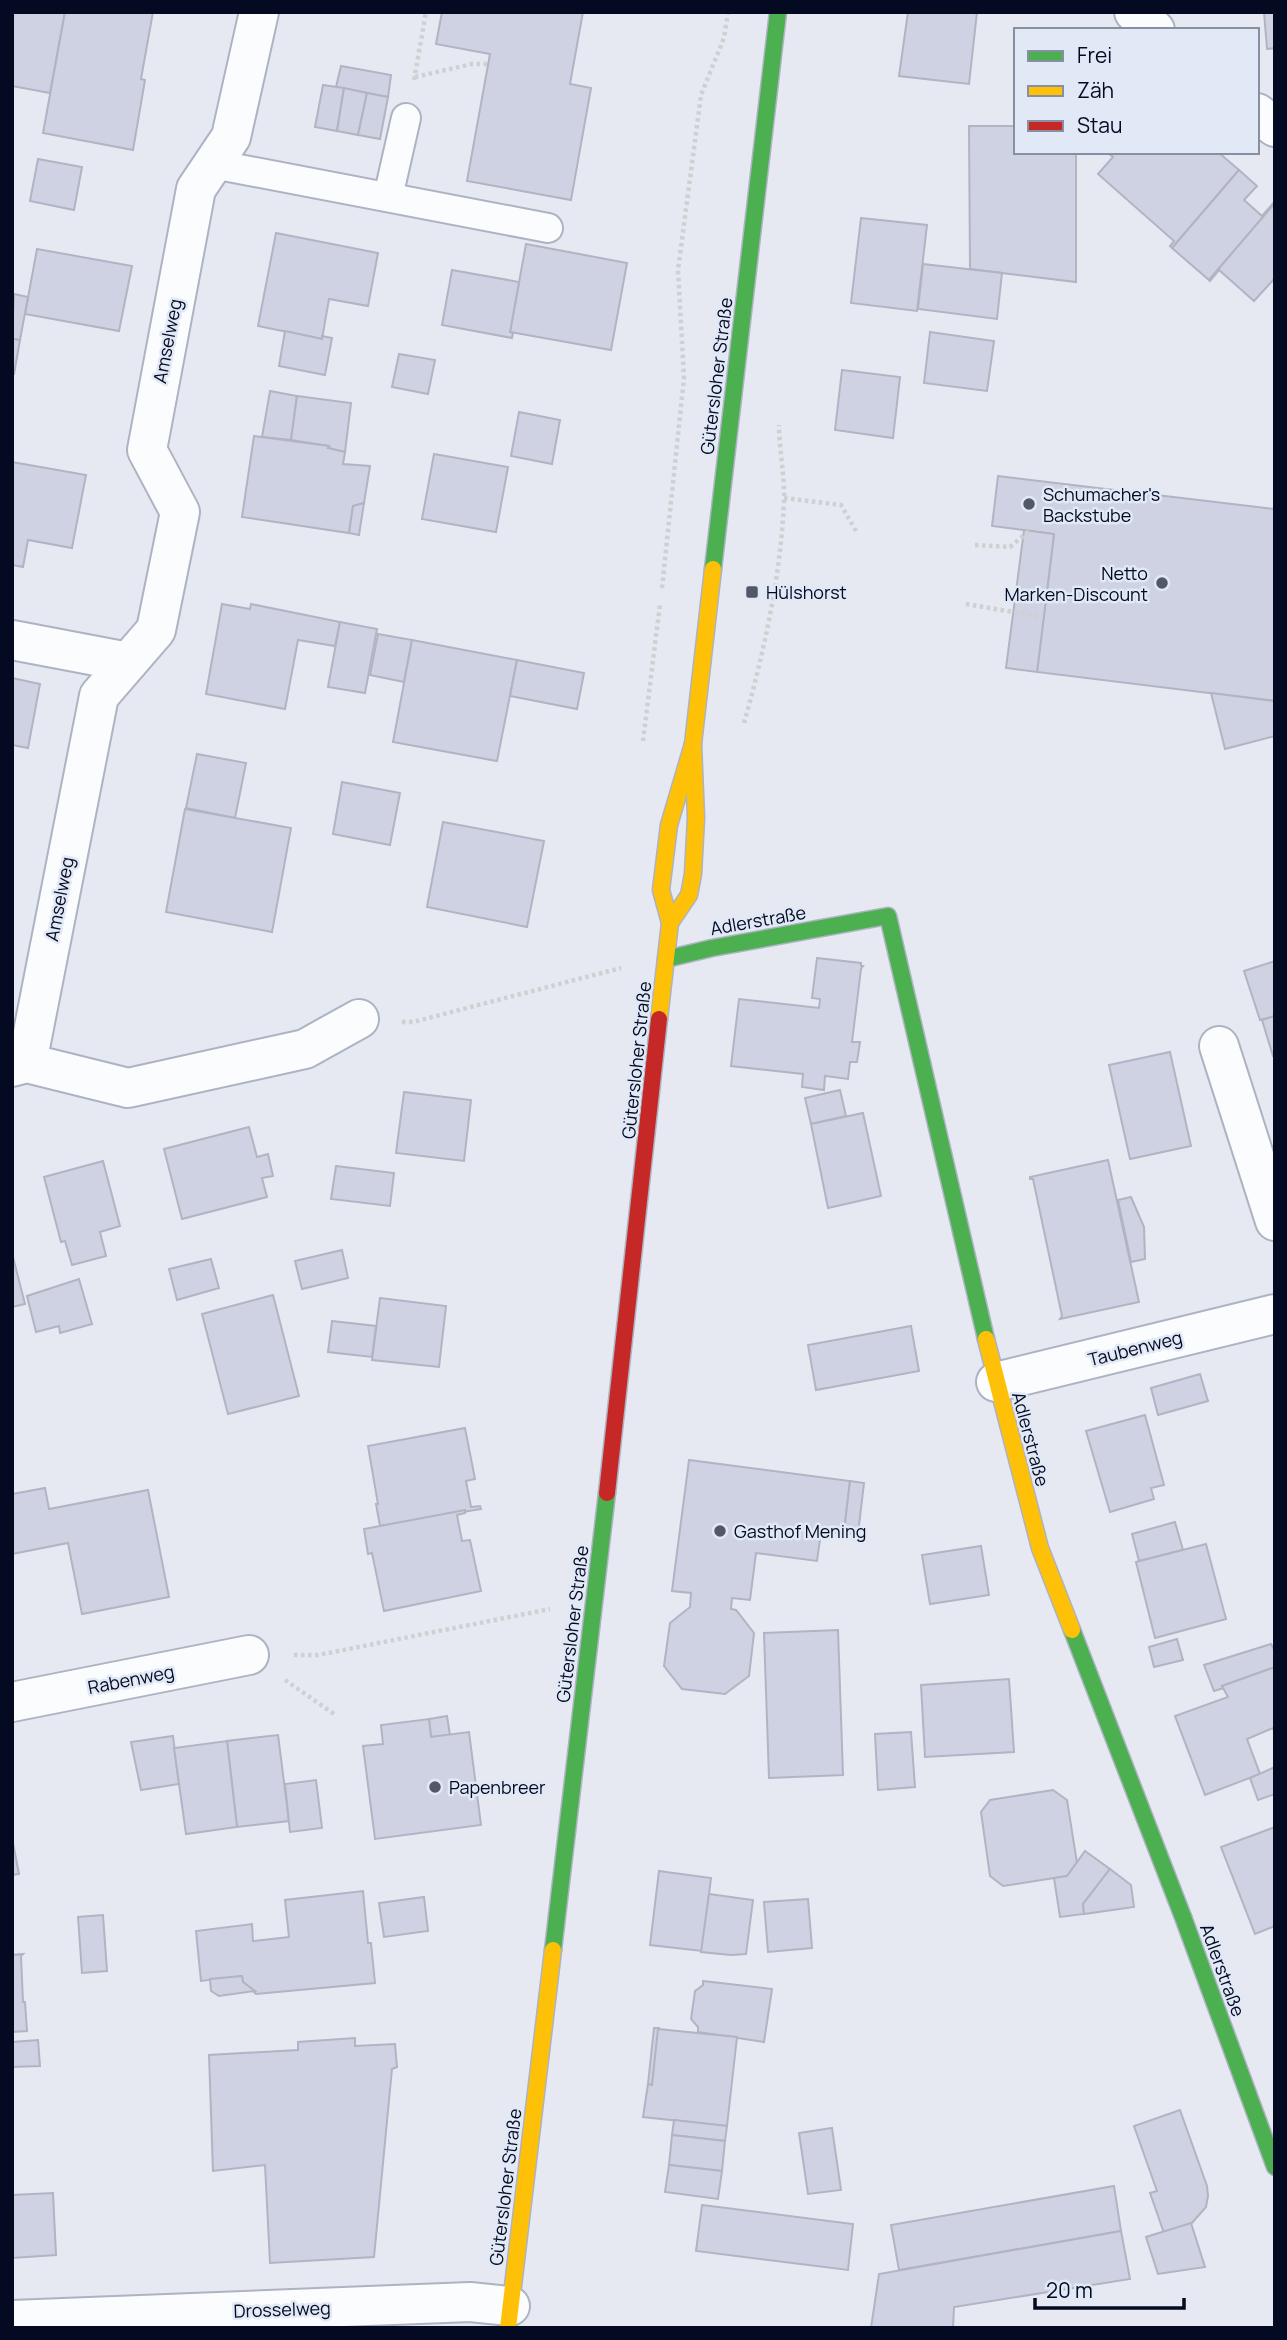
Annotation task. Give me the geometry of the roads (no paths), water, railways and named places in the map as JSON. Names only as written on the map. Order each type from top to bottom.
[{"type":"main road","name":"Gütersloher Straße","points":[[670,923],[689,893],[697,829],[693,744],[778,12]]},
{"type":"main road","name":"Gütersloher Straße","points":[[509,2317],[595,1600],[670,923],[661,890],[669,825],[693,744]]},
{"type":"main road","name":"Adlerstraße","points":[[666,959],[888,916],[996,1382],[1040,1548],[1183,1917],[1275,2167]]},
{"type":"street","name":"Amselweg","points":[[259,12],[231,137],[195,189],[147,450],[180,512],[156,630],[99,696],[20,1065],[128,1088],[305,1049],[359,1019]]},
{"type":"street","points":[[1134,12],[1153,28]]},
{"type":"street","points":[[1259,115],[1275,127]]},
{"type":"street","points":[[12,640],[128,662]]},
{"type":"street","points":[[1219,1046],[1275,1222]]},
{"type":"street","name":"Taubenweg","points":[[996,1382],[1275,1314]]},
{"type":"street","name":"Rabenweg","points":[[12,1702],[249,1655]]},
{"type":"street","name":"Drosselweg","points":[[12,2319],[470,2302],[509,2317]]},
{"type":"lane","points":[[388,197],[406,118]]},
{"type":"lane","points":[[213,164],[548,228]]},
{"type":"place","name":"Schumacher's Backstube","points":[[1029,504]]},
{"type":"place","name":"Netto Marken-Discount","points":[[1162,583]]},
{"type":"place","name":"Hülshorst","points":[[752,592]]},
{"type":"place","name":"Gasthof Mening","points":[[720,1531]]},
{"type":"place","name":"Papenbreer","points":[[435,1787]]}]
